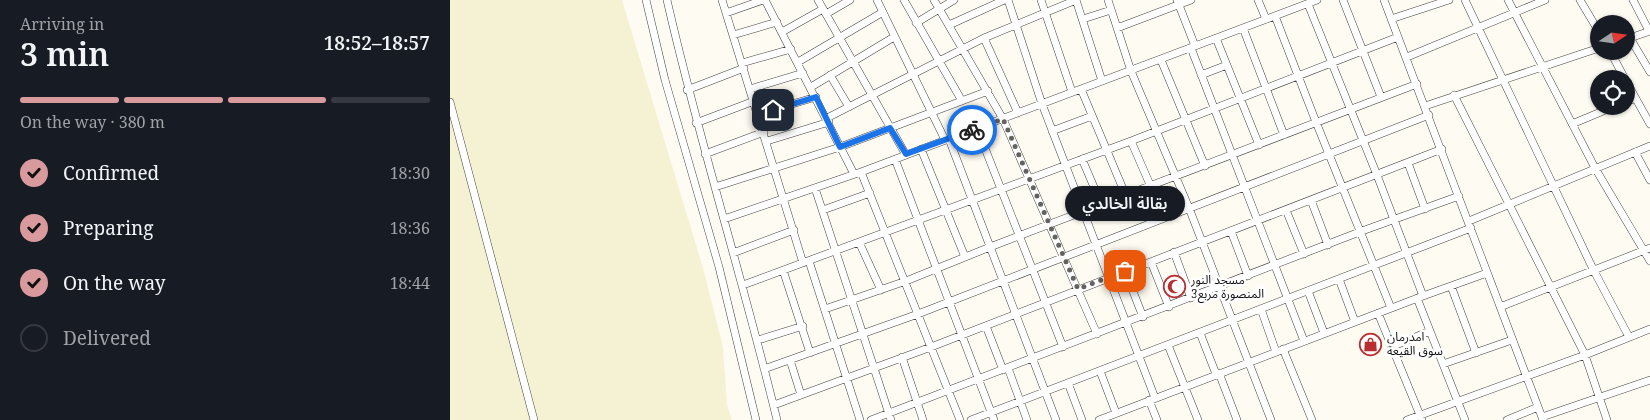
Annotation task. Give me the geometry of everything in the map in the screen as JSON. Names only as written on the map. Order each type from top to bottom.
[{"type":"street","points":[[646,0],[665,80],[719,267],[756,420]]},
{"type":"street","points":[[667,0],[687,90],[743,285],[778,420]]},
{"type":"street","points":[[722,0],[794,230],[825,309],[860,420]]},
{"type":"street","points":[[726,13],[764,0],[811,87],[854,174]]},
{"type":"street","points":[[818,0],[906,154]]},
{"type":"street","points":[[782,32],[850,0]]},
{"type":"street","points":[[877,0],[931,112],[947,139],[1056,420]]},
{"type":"street","points":[[904,0],[962,101]]},
{"type":"street","points":[[934,0],[1003,119],[1051,224],[1097,334]]},
{"type":"street","points":[[916,23],[954,0]]},
{"type":"street","points":[[948,25],[1006,0],[1052,131],[1139,356],[1152,399],[1156,420]]},
{"type":"street","points":[[1042,0],[1072,92]]},
{"type":"street","points":[[766,141],[828,120],[849,107],[962,48],[1076,0],[1102,81]]},
{"type":"street","points":[[1108,0],[1131,70],[1189,208],[1231,321],[1271,420]]},
{"type":"street","points":[[1117,28],[1178,2],[1191,0]]},
{"type":"street","points":[[1258,0],[1266,19]]},
{"type":"street","points":[[724,219],[861,172],[1317,0]]},
{"type":"street","points":[[1343,0],[1381,97]]},
{"type":"street","points":[[1384,0],[1442,149],[1542,418],[1599,396],[1650,380]]},
{"type":"street","points":[[1391,19],[1449,0]]},
{"type":"street","points":[[1465,0],[1594,269],[1629,337]]},
{"type":"street","points":[[1508,0],[1595,168],[1647,249],[1650,261]]},
{"type":"street","points":[[1406,57],[1545,0]]},
{"type":"street","points":[[1580,0],[1590,17]]},
{"type":"street","points":[[1633,0],[1650,31],[1635,36]]},
{"type":"street","points":[[1178,2],[1213,108],[1304,341]]},
{"type":"street","points":[[1308,4],[1378,175],[1407,252],[1430,331],[1465,420]]},
{"type":"street","points":[[1083,19],[1111,10]]},
{"type":"street","points":[[798,62],[883,12]]},
{"type":"street","points":[[1275,16],[1391,308]]},
{"type":"street","points":[[733,34],[777,22]]},
{"type":"street","points":[[1242,28],[1284,135]]},
{"type":"street","points":[[811,87],[894,37]]},
{"type":"street","points":[[743,285],[1106,150],[1398,37]]},
{"type":"street","points":[[984,38],[1018,113]]},
{"type":"street","points":[[1216,38],[1259,145]]},
{"type":"street","points":[[687,90],[743,66],[791,49]]},
{"type":"street","points":[[1635,50],[1650,72]]},
{"type":"street","points":[[1425,106],[1503,78],[1590,51]]},
{"type":"street","points":[[1161,60],[1205,166]]},
{"type":"street","points":[[1201,75],[1227,65]]},
{"type":"street","points":[[750,89],[803,73]]},
{"type":"street","points":[[830,75],[849,107]]},
{"type":"street","points":[[825,309],[938,269],[990,247],[1084,213],[1350,108],[1417,84]]},
{"type":"street","points":[[1080,90],[1126,196]]},
{"type":"street","points":[[715,187],[774,166],[840,147],[988,92]]},
{"type":"street","points":[[1454,95],[1511,204],[1549,287],[1585,355],[1606,420]]},
{"type":"street","points":[[758,114],[816,97]]},
{"type":"street","points":[[1635,98],[1650,124]]},
{"type":"street","points":[[696,123],[754,101]]},
{"type":"street","points":[[450,102],[534,420]]},
{"type":"street","points":[[764,369],[918,314],[1364,142],[1429,115]]},
{"type":"street","points":[[1572,124],[1594,115]]},
{"type":"street","points":[[1052,131],[1092,116]]},
{"type":"street","points":[[977,128],[1063,347]]},
{"type":"street","points":[[705,154],[764,132]]},
{"type":"street","points":[[1131,140],[1151,187]]},
{"type":"street","points":[[970,420],[1375,266],[1470,225],[1511,204],[1650,146]]},
{"type":"street","points":[[921,149],[965,257]]},
{"type":"street","points":[[774,405],[986,326],[1442,149]]},
{"type":"street","points":[[1635,152],[1650,180]]},
{"type":"street","points":[[896,159],[964,334],[994,420]]},
{"type":"street","points":[[1082,159],[1102,206]]},
{"type":"street","points":[[1408,163],[1425,209]]},
{"type":"street","points":[[861,172],[960,420]]},
{"type":"street","points":[[815,188],[890,417]]},
{"type":"street","points":[[823,210],[870,194]]},
{"type":"street","points":[[871,420],[890,417],[918,402],[1459,196]]},
{"type":"street","points":[[1311,200],[1328,245]]},
{"type":"street","points":[[1286,210],[1304,254]]},
{"type":"street","points":[[733,253],[794,230]]},
{"type":"street","points":[[1231,231],[1248,276]]},
{"type":"street","points":[[859,242],[881,290]]},
{"type":"street","points":[[1500,307],[1647,249]]},
{"type":"street","points":[[1174,252],[1191,298]]},
{"type":"street","points":[[1151,262],[1169,307]]},
{"type":"street","points":[[783,270],[810,353]]},
{"type":"street","points":[[1125,271],[1143,317]]},
{"type":"street","points":[[1099,420],[1184,386],[1487,273]]},
{"type":"street","points":[[1339,279],[1355,322]]},
{"type":"street","points":[[1451,286],[1476,353]]},
{"type":"street","points":[[1308,292],[1324,333]]},
{"type":"street","points":[[1261,309],[1312,420]]},
{"type":"street","points":[[1378,313],[1421,418]]},
{"type":"street","points":[[758,340],[802,326]]},
{"type":"street","points":[[986,326],[1027,420]]},
{"type":"street","points":[[1407,420],[1421,418],[1458,401],[1585,355],[1650,329]]},
{"type":"street","points":[[1391,346],[1430,331]]},
{"type":"street","points":[[1200,333],[1237,420]]},
{"type":"street","points":[[1443,364],[1512,340]]},
{"type":"street","points":[[1168,345],[1198,420]]},
{"type":"street","points":[[902,357],[923,420]]},
{"type":"street","points":[[790,360],[801,394]]},
{"type":"street","points":[[1100,371],[1116,413]]},
{"type":"street","points":[[1068,383],[1082,420]]},
{"type":"street","points":[[1507,420],[1538,408]]},
{"type":"shaded area","points":[[450,0],[622,0],[703,268],[723,347],[727,405],[732,420],[450,420]]},
{"type":"way so far","points":[[972,130],[1003,119],[1051,224],[1078,289],[1125,271]]},
{"type":"place","name":"بقالة الخالدي","points":[[1125,271]]},
{"type":"place","name":"مسجد النور المنصورة مربع3","points":[[1175,287]]},
{"type":"place","name":"امدرمان سوق القيعة","points":[[1371,344]]},
{"type":"route","points":[[773,110],[816,97],[840,147],[890,128],[906,154],[972,130]]}]
